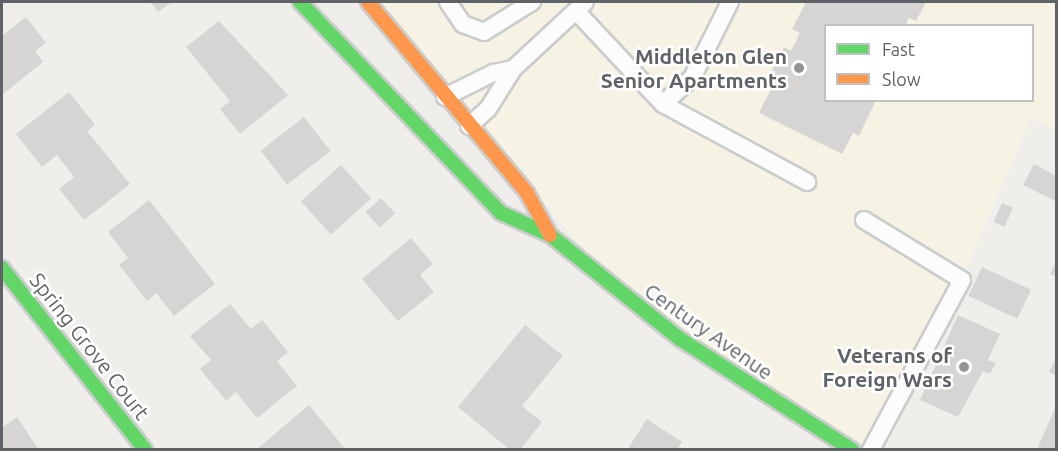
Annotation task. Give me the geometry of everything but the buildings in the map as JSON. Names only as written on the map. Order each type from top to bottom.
[{"type":"main road","name":"Century Avenue","points":[[300,2],[501,213],[550,235],[680,339],[852,450]]},
{"type":"main road","name":"Century Avenue","points":[[368,2],[527,193],[550,235]]},
{"type":"main road","name":"Spring Grove Court","points":[[2,268],[145,450]]},
{"type":"lane","points":[[448,2],[463,24],[484,32],[532,2]]},
{"type":"lane","points":[[663,104],[692,78],[730,2]]},
{"type":"lane","points":[[469,126],[494,101],[513,69],[581,6],[663,104],[807,182]]},
{"type":"lane","points":[[445,97],[493,73],[513,69]]},
{"type":"lane","points":[[864,220],[962,280],[871,450]]},
{"type":"shaded area","points":[[368,2],[1056,2],[1056,130],[1031,119],[962,280],[871,449],[629,300]]},
{"type":"traffic: fast","points":[[300,2],[501,213],[550,235],[680,339],[852,450]]},
{"type":"traffic: fast","points":[[2,268],[145,450]]},
{"type":"traffic: slow","points":[[368,2],[527,193],[550,235]]},
{"type":"place","name":"Middleton Glen Senior Apartments","points":[[799,68]]},
{"type":"place","name":"Veterans of Foreign Wars","points":[[964,367]]}]
